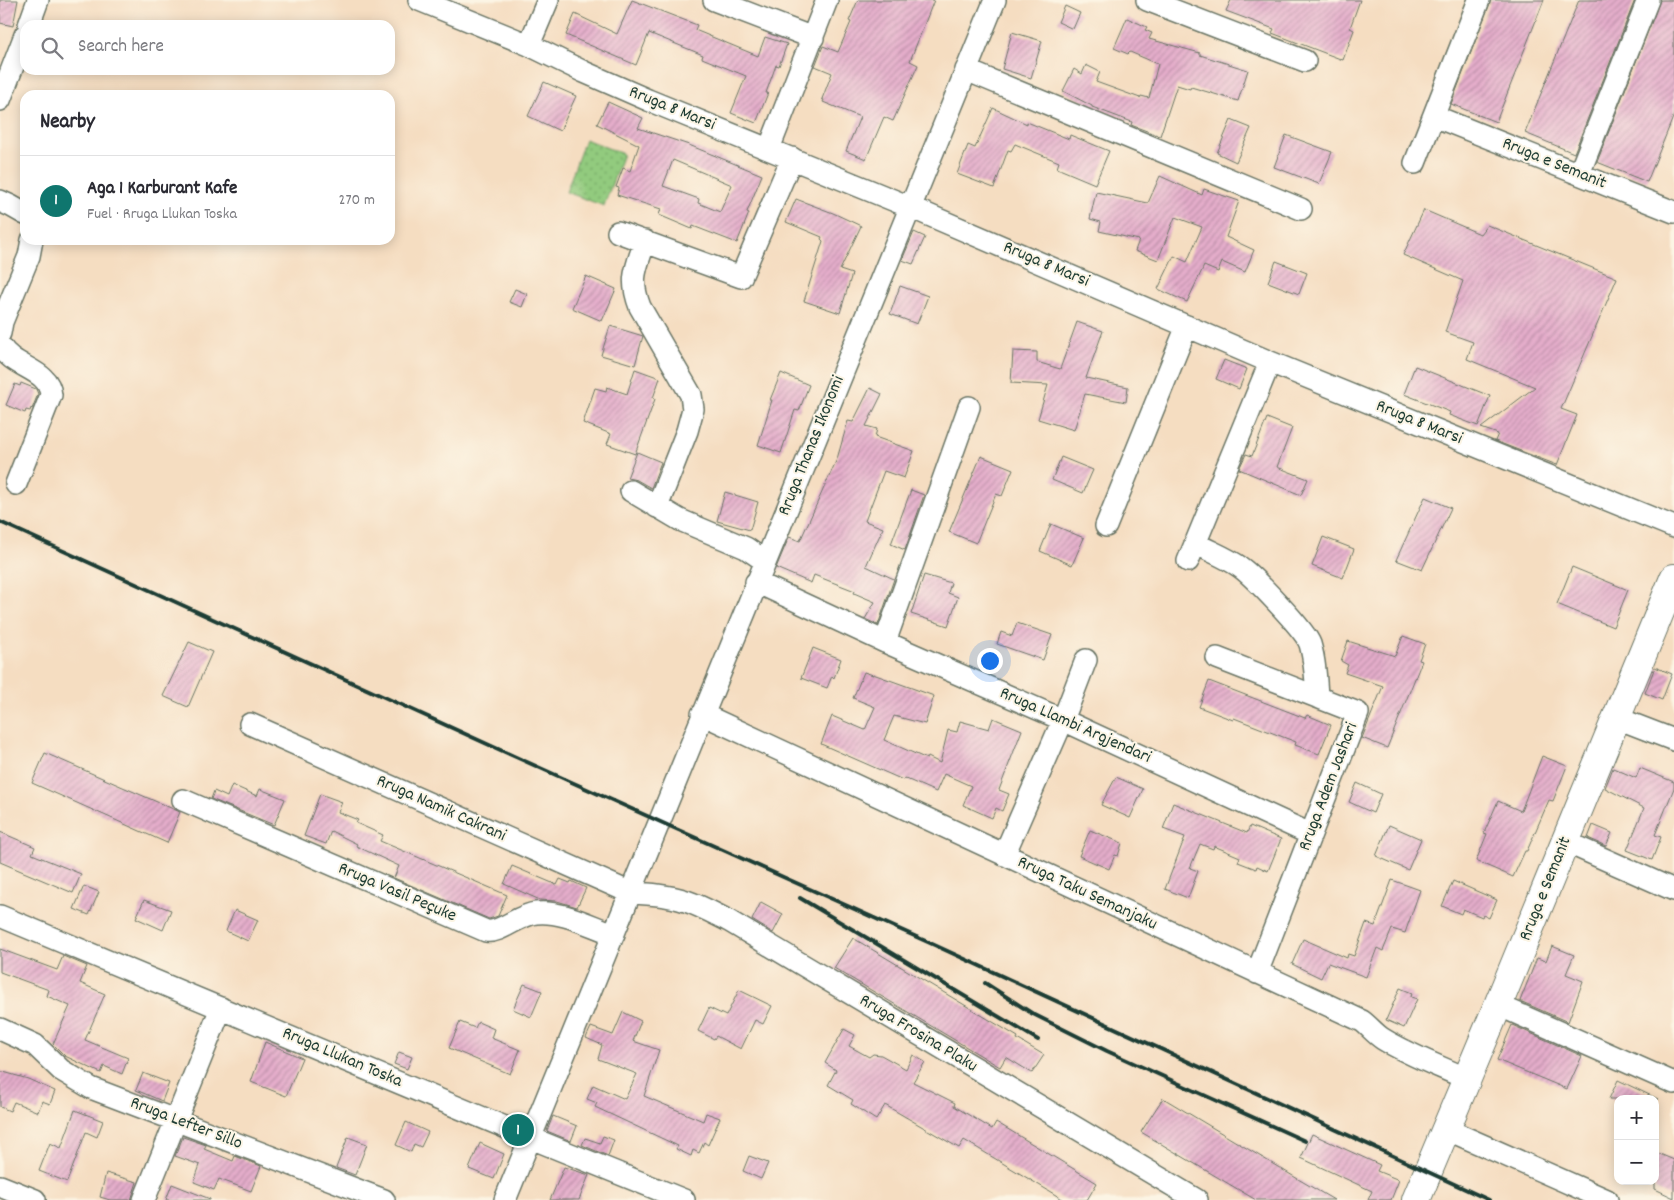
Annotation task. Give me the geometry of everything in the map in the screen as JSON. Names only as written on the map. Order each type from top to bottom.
[{"type":"main road","name":"Rruga e Semanit","points":[[1416,1200],[1674,578]]},
{"type":"street","points":[[31,20],[38,0]]},
{"type":"street","name":"Rruga 8 Marsi","points":[[418,0],[529,45],[648,100],[910,207],[1270,362],[1674,527]]},
{"type":"street","points":[[529,45],[548,0]]},
{"type":"street","points":[[714,0],[813,38]]},
{"type":"street","points":[[769,149],[827,0]]},
{"type":"street","name":"Rruga Thanas Ikonomi","points":[[631,893],[667,807],[702,714],[995,0]]},
{"type":"street","points":[[1415,163],[1479,0]]},
{"type":"street","points":[[1579,174],[1648,0]]},
{"type":"street","points":[[1153,1],[1305,61]]},
{"type":"street","points":[[0,100],[20,47]]},
{"type":"street","points":[[966,70],[1301,210]]},
{"type":"street","name":"Rruga e Semanit","points":[[1434,116],[1674,212]]},
{"type":"street","points":[[618,232],[741,277],[792,158]]},
{"type":"street","points":[[0,201],[20,211]]},
{"type":"street","points":[[645,241],[634,274],[634,291],[640,307],[691,394],[693,409],[687,431],[656,507]]},
{"type":"street","points":[[0,333],[2,322],[29,256],[31,245]]},
{"type":"street","points":[[1106,526],[1186,326]]},
{"type":"street","points":[[0,345],[5,354],[44,377],[50,385],[51,395],[16,484]]},
{"type":"street","points":[[1270,362],[1191,552],[1240,567],[1298,627],[1309,642],[1316,671],[1317,697]]},
{"type":"street","points":[[885,642],[969,407]]},
{"type":"street","points":[[631,491],[680,520],[746,548],[765,561]]},
{"type":"street","name":"Rruga Llambi Argjendari","points":[[756,582],[1310,834]]},
{"type":"street","name":"Rruga Adem Jashari","points":[[1217,658],[1358,714],[1257,973]]},
{"type":"street","points":[[1004,855],[1063,720],[1086,660]]},
{"type":"street","name":"Rruga Taku Semanjaku","points":[[702,714],[1362,1022],[1380,1037],[1395,1046],[1467,1080]]},
{"type":"street","points":[[1617,718],[1674,740]]},
{"type":"street","name":"Rruga Namik Cakrani","points":[[250,724],[631,893]]},
{"type":"street","name":"Rruga Vasil Peçuke","points":[[183,800],[486,931],[498,930],[522,916],[536,913],[553,913],[614,934]]},
{"type":"street","points":[[1566,842],[1674,890]]},
{"type":"street","points":[[505,1200],[631,893]]},
{"type":"street","name":"Rruga Frosina Plaku","points":[[631,893],[660,895],[685,900],[729,921],[1197,1200]]},
{"type":"street","name":"Rruga Llukan Toska","points":[[0,916],[684,1200]]},
{"type":"street","points":[[1498,1005],[1674,1083]]},
{"type":"street","points":[[144,1200],[221,1008]]},
{"type":"street","name":"Rruga Lefter Sillo","points":[[0,1029],[35,1045],[75,1080],[91,1088],[384,1200]]},
{"type":"street","points":[[1446,1129],[1607,1200]]},
{"type":"street","points":[[0,1186],[35,1200]]},
{"type":"green space","points":[[585,139],[623,154],[604,206],[566,192]]},
{"type":"building","points":[[0,0],[18,0],[13,26],[0,23]]},
{"type":"building","points":[[632,0],[697,25],[695,30],[758,56],[765,37],[787,44],[779,66],[776,65],[766,93],[768,93],[756,123],[731,113],[746,76],[702,58],[703,55],[649,33],[636,65],[566,35],[575,14],[617,34]]},
{"type":"building","points":[[858,0],[934,0],[910,61],[918,65],[893,121],[884,117],[866,159],[846,151],[860,117],[823,102],[824,100],[822,99],[832,73],[815,66],[823,46],[838,52]]},
{"type":"building","points":[[1231,0],[1360,0],[1350,28],[1354,30],[1343,60],[1272,33],[1274,29],[1226,11]]},
{"type":"building","points":[[1491,0],[1544,0],[1496,122],[1451,104]]},
{"type":"building","points":[[1579,0],[1635,0],[1574,153],[1525,133]]},
{"type":"building","points":[[1660,0],[1674,0],[1674,115],[1647,182],[1597,162]]},
{"type":"building","points":[[1065,6],[1080,13],[1073,29],[1058,22]]},
{"type":"building","points":[[1127,18],[1147,27],[1145,30],[1152,33],[1149,39],[1200,53],[1200,55],[1248,70],[1238,101],[1191,87],[1190,89],[1177,85],[1160,136],[1131,125],[1132,122],[1092,107],[1063,91],[1074,69],[1082,74],[1086,65],[1100,72],[1096,82],[1140,98],[1141,96],[1149,98],[1158,64],[1130,52],[1128,54],[1114,48]]},
{"type":"building","points":[[1012,32],[1042,41],[1031,78],[1002,69]]},
{"type":"building","points":[[544,82],[576,96],[560,131],[528,116]]},
{"type":"building","points":[[608,102],[643,118],[638,128],[689,145],[762,175],[737,243],[693,226],[692,229],[659,215],[661,209],[617,195],[619,188],[616,187],[623,168],[630,171],[639,145],[597,124]],"holes":[[[673,160],[732,185],[720,212],[698,203],[699,199],[663,186]]]},
{"type":"building","points":[[993,108],[1027,124],[1027,122],[1069,139],[1070,135],[1109,151],[1095,184],[1057,168],[1059,162],[1015,144],[1011,151],[1008,150],[994,188],[957,174],[968,145],[975,148]]},
{"type":"building","points":[[1231,120],[1251,128],[1236,162],[1217,153]]},
{"type":"building","points":[[1286,135],[1332,152],[1319,184],[1274,167]]},
{"type":"building","points":[[1160,176],[1202,195],[1204,189],[1239,201],[1226,237],[1254,250],[1245,272],[1222,262],[1218,272],[1204,266],[1187,302],[1158,289],[1174,256],[1187,262],[1202,227],[1175,217],[1158,260],[1135,251],[1139,240],[1099,231],[1101,222],[1090,219],[1096,192],[1148,203]]},
{"type":"building","points":[[796,199],[861,226],[840,270],[852,274],[840,313],[804,301],[823,241],[822,237],[786,222]]},
{"type":"building","points":[[1424,210],[1480,234],[1487,225],[1617,278],[1561,409],[1577,415],[1557,465],[1495,441],[1498,434],[1481,428],[1535,387],[1467,359],[1473,342],[1445,332],[1463,281],[1403,255]]},
{"type":"building","points":[[914,232],[925,237],[913,264],[902,260]]},
{"type":"building","points":[[1276,261],[1307,273],[1299,294],[1268,282]]},
{"type":"building","points":[[586,276],[616,289],[602,321],[572,308]]},
{"type":"building","points":[[900,286],[928,296],[917,324],[890,314]]},
{"type":"building","points":[[515,289],[527,294],[522,307],[509,302]]},
{"type":"building","points":[[1077,322],[1103,331],[1086,378],[1128,387],[1126,402],[1085,394],[1074,430],[1038,419],[1048,385],[1011,383],[1013,351],[1037,352],[1037,362],[1060,369]]},
{"type":"building","points":[[610,326],[643,336],[635,365],[601,355]]},
{"type":"building","points":[[1224,360],[1247,369],[1239,389],[1216,379]]},
{"type":"building","points":[[1415,366],[1490,396],[1478,426],[1449,415],[1450,412],[1404,394]]},
{"type":"building","points":[[635,369],[660,378],[653,398],[655,399],[635,454],[607,444],[611,434],[583,423],[595,388],[606,391],[607,387],[627,394]]},
{"type":"building","points":[[781,373],[809,385],[799,411],[795,410],[781,453],[758,445],[772,400],[770,400]]},
{"type":"building","points":[[21,383],[36,389],[38,394],[32,409],[30,411],[26,410],[25,413],[6,405],[15,384],[20,386]]},
{"type":"building","points":[[870,388],[882,394],[866,426],[877,429],[875,437],[914,451],[904,478],[884,471],[865,521],[883,528],[866,566],[894,579],[878,625],[865,619],[875,602],[854,593],[855,591],[814,575],[811,583],[776,568],[789,537],[800,541],[837,459],[848,421],[853,422]]},
{"type":"building","points":[[1267,418],[1292,428],[1277,467],[1308,479],[1301,495],[1239,469],[1246,454],[1252,456]]},
{"type":"building","points":[[637,452],[661,462],[651,488],[637,480],[627,478]]},
{"type":"building","points":[[981,456],[1013,469],[1002,496],[996,494],[976,543],[949,532]]},
{"type":"building","points":[[1061,457],[1093,470],[1083,493],[1052,480]]},
{"type":"building","points":[[911,490],[924,495],[905,550],[891,544]]},
{"type":"building","points":[[725,492],[758,502],[750,530],[717,521]]},
{"type":"building","points":[[1425,497],[1451,508],[1422,570],[1396,560]]},
{"type":"building","points":[[1051,524],[1084,538],[1072,565],[1040,551]]},
{"type":"building","points":[[1323,537],[1354,549],[1343,578],[1312,566]]},
{"type":"building","points":[[1572,567],[1628,590],[1613,627],[1557,604]]},
{"type":"building","points":[[924,575],[951,583],[948,593],[958,597],[948,626],[911,614]]},
{"type":"building","points":[[1017,623],[1052,635],[1043,660],[997,644],[1001,632],[1012,636]]},
{"type":"building","points":[[1403,636],[1425,644],[1419,660],[1422,661],[1387,748],[1362,738],[1383,686],[1345,673],[1348,665],[1341,661],[1348,641],[1395,656]]},
{"type":"building","points":[[189,642],[212,652],[188,707],[163,696]]},
{"type":"building","points":[[813,648],[841,659],[834,678],[832,676],[827,688],[801,678]]},
{"type":"building","points":[[1655,667],[1672,674],[1662,700],[1645,693]]},
{"type":"building","points":[[864,672],[934,696],[925,724],[894,716],[884,740],[927,759],[928,757],[940,763],[948,730],[957,732],[960,721],[989,729],[993,718],[1022,730],[999,790],[1009,794],[1002,811],[996,808],[992,818],[963,805],[971,786],[944,774],[936,792],[904,778],[903,780],[821,744],[832,716],[865,730],[875,707],[853,698]]},
{"type":"building","points":[[1209,681],[1305,718],[1307,715],[1331,725],[1319,754],[1295,745],[1296,742],[1234,718],[1233,720],[1199,707]]},
{"type":"building","points":[[45,753],[180,812],[167,843],[32,783]]},
{"type":"building","points":[[1542,756],[1567,766],[1553,801],[1549,800],[1527,851],[1525,851],[1513,877],[1476,861],[1487,834],[1484,833],[1498,801],[1521,811]]},
{"type":"building","points":[[1613,768],[1636,778],[1640,768],[1674,782],[1674,788],[1655,835],[1661,837],[1652,860],[1627,850],[1644,808],[1605,788]]},
{"type":"building","points":[[1116,777],[1143,789],[1130,818],[1101,805]]},
{"type":"building","points":[[1357,783],[1381,794],[1373,813],[1349,802]]},
{"type":"building","points":[[232,785],[257,796],[260,789],[285,799],[274,825],[211,799],[214,791],[227,797]]},
{"type":"building","points":[[320,794],[342,802],[338,812],[358,820],[356,823],[383,835],[380,841],[507,895],[498,916],[489,919],[394,878],[399,866],[356,846],[357,844],[331,831],[326,844],[304,836]]},
{"type":"building","points":[[1173,803],[1247,833],[1250,826],[1281,839],[1268,871],[1257,866],[1256,869],[1238,862],[1240,857],[1214,846],[1213,849],[1200,844],[1190,868],[1198,871],[1188,898],[1165,889],[1185,837],[1163,829]]},
{"type":"building","points":[[1389,825],[1421,839],[1408,870],[1376,856]]},
{"type":"building","points":[[1593,825],[1612,833],[1606,846],[1588,838]]},
{"type":"building","points":[[1090,830],[1122,843],[1118,856],[1115,855],[1109,869],[1079,856]]},
{"type":"building","points":[[0,832],[35,847],[32,854],[81,874],[73,893],[0,862]]},
{"type":"building","points":[[512,866],[557,885],[560,879],[570,883],[571,881],[586,888],[577,907],[557,901],[540,900],[504,884]]},
{"type":"building","points":[[1392,880],[1420,890],[1405,933],[1392,929],[1383,951],[1377,948],[1366,977],[1328,963],[1321,978],[1292,964],[1303,939],[1347,958],[1348,954],[1354,956],[1366,923],[1375,926]]},
{"type":"building","points":[[1453,881],[1497,900],[1489,918],[1463,909],[1461,914],[1442,906]]},
{"type":"building","points":[[84,886],[99,892],[89,915],[74,909]]},
{"type":"building","points":[[144,900],[171,910],[163,930],[136,918]]},
{"type":"building","points":[[761,902],[783,914],[773,933],[752,920]]},
{"type":"building","points":[[235,910],[258,920],[248,941],[226,931]]},
{"type":"building","points":[[853,938],[1018,1037],[1017,1039],[1044,1055],[1032,1073],[1006,1057],[1000,1067],[834,968]]},
{"type":"building","points":[[1552,946],[1574,955],[1566,974],[1583,981],[1568,1022],[1520,1001],[1537,958],[1546,961]]},
{"type":"building","points":[[0,949],[57,970],[63,956],[87,966],[80,983],[105,994],[85,1040],[128,1058],[122,1074],[104,1066],[101,1073],[65,1056],[53,1044],[70,1006],[47,996],[49,990],[0,972]]},
{"type":"building","points":[[524,984],[542,991],[531,1017],[513,1009]]},
{"type":"building","points":[[1400,988],[1412,993],[1411,997],[1417,999],[1404,1028],[1386,1020]]},
{"type":"building","points":[[739,990],[772,1006],[763,1024],[755,1020],[741,1049],[716,1036],[714,1039],[698,1031],[709,1008],[726,1016]]},
{"type":"building","points":[[623,1012],[641,1021],[633,1041],[659,1050],[644,1096],[703,1121],[706,1113],[720,1118],[708,1145],[704,1142],[699,1153],[693,1150],[691,1156],[676,1149],[678,1146],[595,1107],[597,1103],[587,1099],[593,1085],[625,1099],[637,1074],[598,1059],[602,1045],[586,1038],[591,1027],[613,1035]]},
{"type":"building","points":[[460,1022],[475,1028],[478,1022],[494,1029],[491,1038],[520,1050],[510,1074],[449,1048]]},
{"type":"building","points":[[1512,1025],[1582,1056],[1567,1089],[1497,1060]]},
{"type":"building","points":[[844,1029],[855,1035],[849,1046],[869,1057],[873,1054],[881,1055],[906,1069],[913,1055],[925,1062],[913,1082],[955,1103],[954,1106],[992,1129],[996,1122],[1097,1183],[1087,1200],[1064,1200],[964,1140],[959,1148],[885,1105],[876,1120],[851,1104],[853,1100],[828,1085],[836,1070],[825,1063]]},
{"type":"building","points":[[265,1042],[302,1058],[286,1096],[251,1082]]},
{"type":"building","points":[[399,1052],[412,1057],[407,1069],[394,1064]]},
{"type":"building","points":[[0,1071],[28,1079],[55,1091],[50,1104],[42,1101],[38,1112],[14,1102],[10,1111],[0,1107]]},
{"type":"building","points":[[143,1073],[169,1083],[162,1101],[136,1090]]},
{"type":"building","points":[[1618,1080],[1650,1095],[1614,1095],[1614,1099],[1609,1099]]},
{"type":"building","points":[[1163,1098],[1334,1200],[1256,1200],[1141,1132]]},
{"type":"building","points":[[75,1110],[103,1121],[97,1137],[86,1132],[67,1182],[39,1171],[50,1143],[61,1148]]},
{"type":"building","points":[[553,1116],[577,1126],[571,1141],[547,1131]]},
{"type":"building","points":[[406,1122],[428,1132],[421,1147],[414,1144],[411,1152],[396,1145]]},
{"type":"building","points":[[1312,1134],[1380,1165],[1377,1171],[1399,1180],[1391,1200],[1368,1200],[1372,1191],[1301,1158]]},
{"type":"building","points":[[603,1136],[614,1140],[608,1156],[582,1145],[585,1138],[600,1143]]},
{"type":"building","points":[[183,1137],[206,1145],[204,1149],[233,1161],[235,1156],[261,1166],[251,1191],[219,1179],[214,1190],[194,1182],[200,1165],[175,1156]]},
{"type":"building","points":[[348,1137],[367,1144],[355,1175],[336,1168]]},
{"type":"building","points":[[480,1143],[504,1154],[494,1179],[469,1169]]},
{"type":"building","points":[[1659,1154],[1674,1160],[1674,1198],[1655,1189],[1655,1185],[1659,1185]]},
{"type":"building","points":[[749,1156],[768,1163],[761,1179],[743,1171]]},
{"type":"building","points":[[564,1167],[589,1175],[579,1200],[550,1200]]},
{"type":"building","points":[[106,1173],[137,1182],[131,1200],[110,1200],[100,1197]]},
{"type":"building","points":[[172,1184],[210,1199],[210,1200],[166,1200]]},
{"type":"railway","points":[[0,522],[930,943],[1489,1200]]},
{"type":"railway","points":[[800,898],[1038,1040]]},
{"type":"railway","points":[[985,983],[1033,1014],[1107,1051],[1305,1141]]},
{"type":"place","name":"Aga 1 Karburant Kafe","points":[[518,1130]]}]
